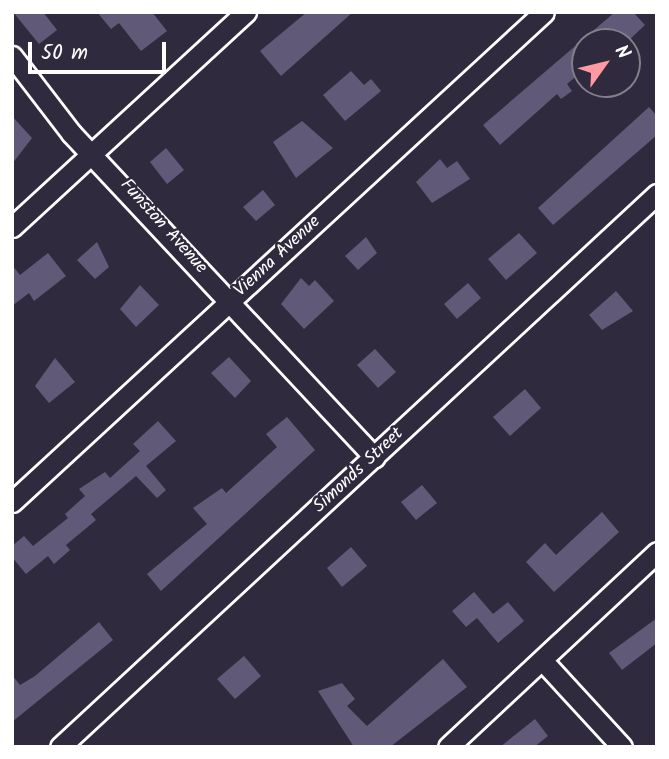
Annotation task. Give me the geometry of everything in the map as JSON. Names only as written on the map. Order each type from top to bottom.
[{"type":"street","points":[[12,227],[246,12]]},
{"type":"street","name":"Vienna Avenue","points":[[12,502],[544,12]]},
{"type":"street","name":"Funston Avenue","points":[[12,56],[91,154],[374,457]]},
{"type":"street","name":"Simonds Street","points":[[61,747],[657,194]]},
{"type":"street","points":[[448,747],[657,552]]},
{"type":"street","points":[[542,660],[622,747]]},
{"type":"building","points":[[13,12],[43,12],[57,30],[39,44]]},
{"type":"building","points":[[97,12],[152,12],[167,31],[141,51],[119,23],[111,29]]},
{"type":"building","points":[[307,12],[353,12],[281,76],[260,51]]},
{"type":"building","points":[[615,12],[633,12],[645,25],[641,29],[596,28]]},
{"type":"building","points":[[571,50],[571,81],[567,84],[571,92],[561,99],[557,94],[500,145],[483,125]]},
{"type":"building","points":[[351,71],[364,85],[371,79],[381,91],[345,121],[323,95]]},
{"type":"building","points":[[649,107],[657,116],[657,135],[553,225],[538,208]]},
{"type":"building","points":[[12,116],[32,138],[12,164]]},
{"type":"building","points":[[302,121],[333,148],[296,178],[273,142]]},
{"type":"building","points":[[166,148],[184,170],[167,184],[150,162]]},
{"type":"building","points":[[440,159],[447,168],[457,161],[470,179],[432,203],[416,182]]},
{"type":"building","points":[[263,190],[275,205],[256,221],[243,207]]},
{"type":"building","points":[[519,233],[537,253],[506,280],[488,259]]},
{"type":"building","points":[[366,237],[377,253],[358,270],[345,256]]},
{"type":"building","points":[[97,242],[109,267],[95,279],[77,260]]},
{"type":"building","points":[[48,253],[66,276],[34,301],[29,293],[12,306],[12,265],[20,275]]},
{"type":"building","points":[[301,278],[309,286],[315,280],[334,301],[304,329],[281,304]]},
{"type":"building","points":[[468,283],[481,298],[457,319],[444,304]]},
{"type":"building","points":[[140,285],[159,305],[136,327],[120,309]]},
{"type":"building","points":[[616,291],[633,311],[602,330],[589,315]]},
{"type":"building","points":[[375,349],[396,372],[378,388],[357,365]]},
{"type":"building","points":[[229,357],[251,381],[235,398],[211,373]]},
{"type":"building","points":[[55,358],[75,382],[49,403],[35,386]]},
{"type":"building","points":[[525,389],[541,408],[510,436],[493,417]]},
{"type":"building","points":[[287,417],[315,450],[161,591],[147,574],[207,524],[193,508],[222,488],[226,493],[277,447],[266,434]]},
{"type":"building","points":[[158,421],[176,441],[146,466],[166,490],[157,498],[136,476],[91,514],[96,520],[66,545],[70,550],[54,564],[48,556],[26,574],[12,557],[12,546],[24,536],[33,546],[68,518],[65,514],[85,496],[79,489],[105,472],[110,478],[140,451],[133,444]]},
{"type":"building","points":[[422,485],[437,503],[416,520],[401,502]]},
{"type":"building","points":[[602,512],[619,532],[554,592],[526,562],[545,543],[556,555]]},
{"type":"building","points":[[351,547],[367,566],[342,587],[327,568]]},
{"type":"building","points":[[474,592],[493,614],[508,602],[524,621],[498,643],[477,618],[466,627],[452,611]]},
{"type":"building","points":[[657,618],[657,643],[622,670],[609,653]]},
{"type":"building","points":[[99,622],[113,640],[12,722],[12,675],[20,685],[35,676]]},
{"type":"building","points":[[244,656],[261,676],[235,699],[217,679]]},
{"type":"building","points":[[443,659],[467,687],[390,747],[354,747],[318,691],[342,683],[355,699],[347,706],[367,726]]},
{"type":"building","points":[[535,719],[548,736],[534,747],[500,747]]}]
